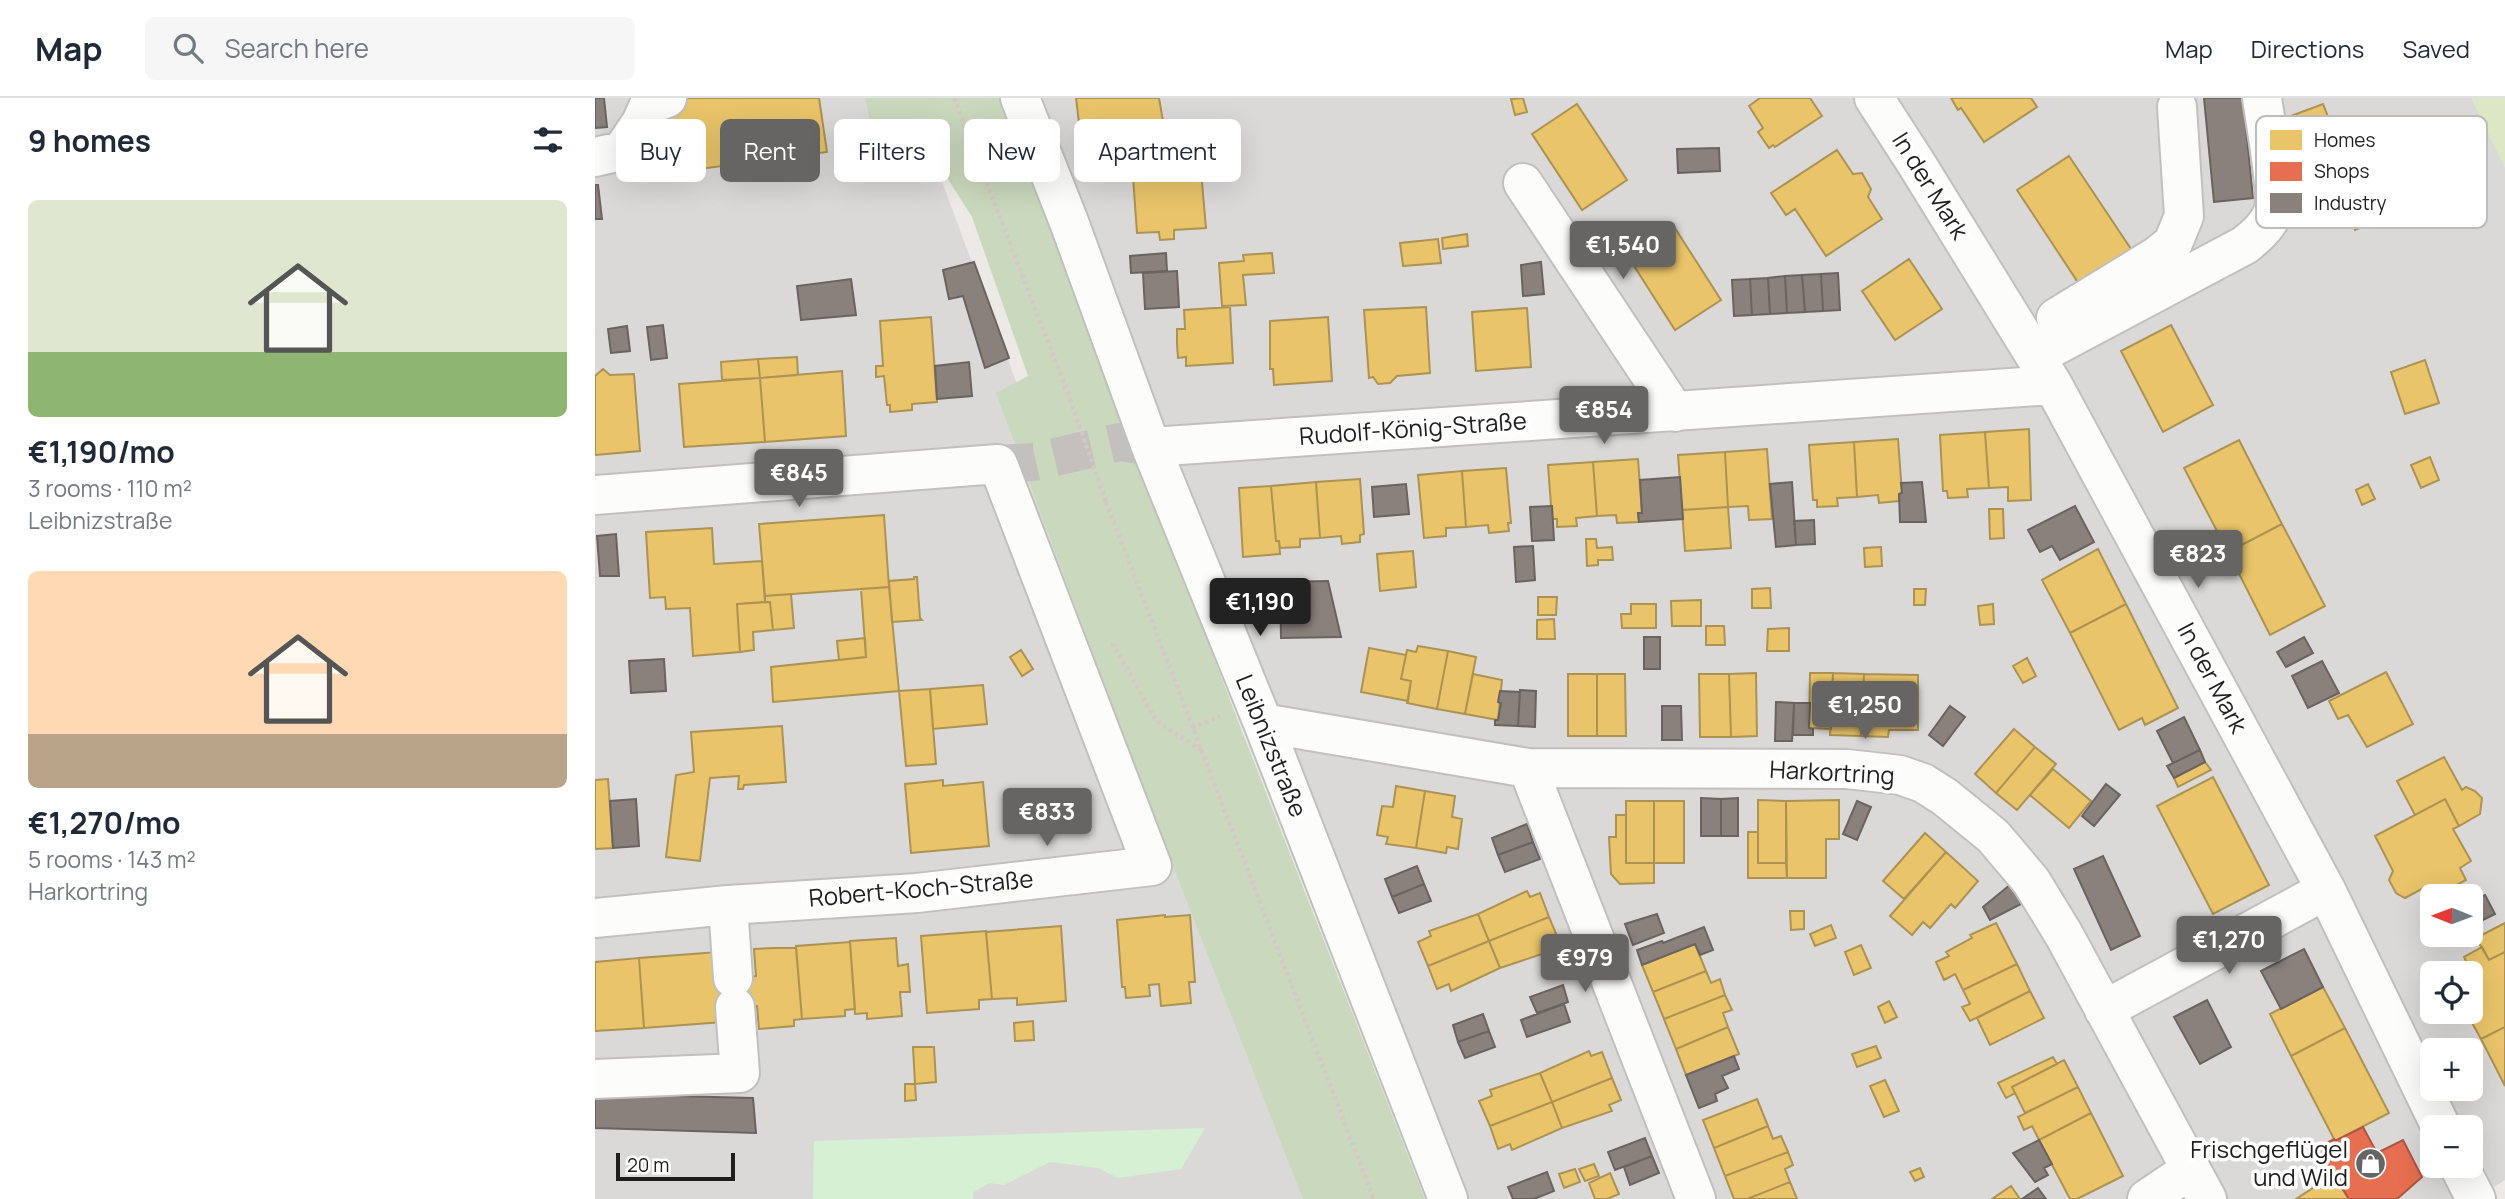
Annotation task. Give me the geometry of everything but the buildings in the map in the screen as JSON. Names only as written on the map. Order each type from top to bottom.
[{"type":"street","points":[[595,157],[622,151],[641,123],[649,105],[667,98]]},
{"type":"street","name":"Leibnizstraße","points":[[1020,98],[1069,222],[1151,447],[1263,723],[1448,1199]]},
{"type":"street","name":"In der Mark","points":[[1874,98],[2038,360],[2326,890],[2435,1115]]},
{"type":"street","points":[[2262,98],[2264,116]]},
{"type":"street","points":[[2038,360],[2173,243],[2184,216],[2177,107]]},
{"type":"street","points":[[1523,183],[1675,412]]},
{"type":"street","points":[[2038,360],[2245,245],[2263,228]]},
{"type":"street","name":"Rudolf-König-Straße","points":[[1151,447],[1675,412],[2038,360]]},
{"type":"street","name":"Robert-Koch-Straße","points":[[595,495],[998,464],[1152,866],[917,892],[729,905],[595,918]]},
{"type":"street","name":"Harkortring","points":[[1263,723],[1528,768],[1847,769],[1901,775],[1923,783],[1945,797],[1985,830],[2031,881],[2199,1184],[2147,1199]]},
{"type":"street","points":[[1528,768],[1696,1199]]},
{"type":"street","points":[[2104,1010],[2326,890]]},
{"type":"street","points":[[595,1079],[740,1073],[729,905]]},
{"type":"street","points":[[2465,1178],[2476,1199]]},
{"type":"path","points":[[954,98],[1070,399],[1192,728],[1374,1199]]},
{"type":"path","points":[[1192,728],[1199,724]]},
{"type":"shaded area","points":[[595,98],[911,98],[919,119],[834,119],[834,182],[942,182],[1319,1199],[595,1199]]},
{"type":"shaded area","points":[[1035,98],[2505,98],[2505,1180],[2476,1199],[1463,1199],[1060,162],[1060,119],[1043,119]]},
{"type":"green space","points":[[865,98],[1001,98],[1009,119],[964,119],[964,182],[1033,182],[1238,721],[1425,1199],[1303,1199],[1157,825],[996,393],[1028,376],[972,217],[950,182],[950,119],[870,119]]},
{"type":"green space","points":[[2471,98],[2505,98],[2505,168],[2487,131],[2487,116],[2480,116]]},
{"type":"green space","points":[[1205,1128],[1181,1169],[1118,1178],[1098,1168],[1050,1162],[1004,1185],[990,1183],[973,1192],[973,1199],[813,1199],[814,1141]]},
{"type":"tunnel","points":[[998,464],[1034,462],[1120,442],[1151,447]]},
{"type":"place","name":"Frischgeflügel und Wild","points":[[2371,1164]]}]
